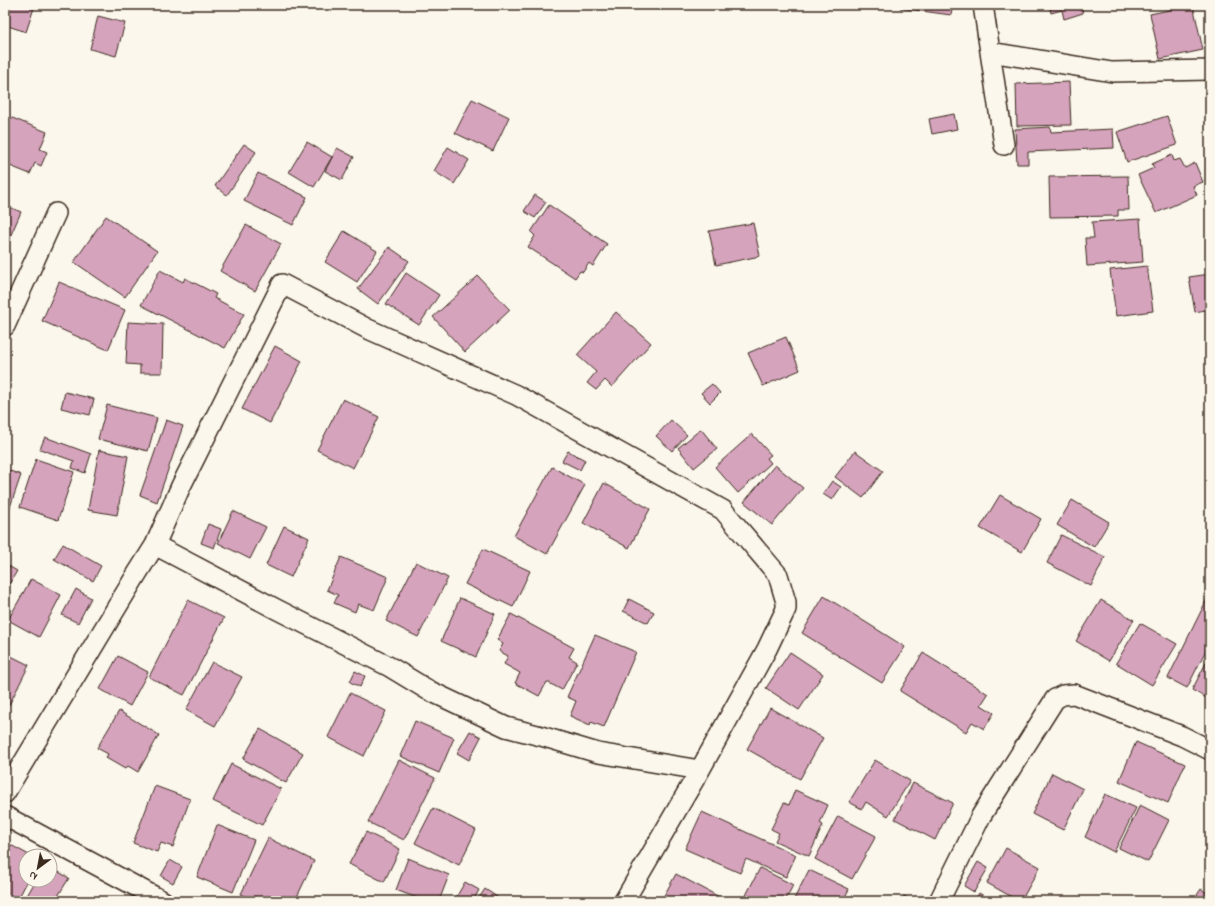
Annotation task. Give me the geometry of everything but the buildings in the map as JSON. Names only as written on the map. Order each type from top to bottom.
[{"type":"street","points":[[983,5],[1004,145]]},
{"type":"street","points":[[990,52],[1112,72],[1210,70]]},
{"type":"street","points":[[5,326],[56,213]]},
{"type":"street","points":[[5,793],[155,546],[185,479],[282,284],[368,329],[516,395],[723,510],[778,575],[786,602],[786,609],[767,649],[700,770],[624,901]]},
{"type":"street","points":[[155,546],[390,667],[428,690],[506,727],[598,753],[700,770]]},
{"type":"street","points":[[939,901],[981,816],[1055,699],[1063,695],[1074,694],[1182,736],[1210,750]]},
{"type":"street","points":[[5,816],[164,901]]}]
